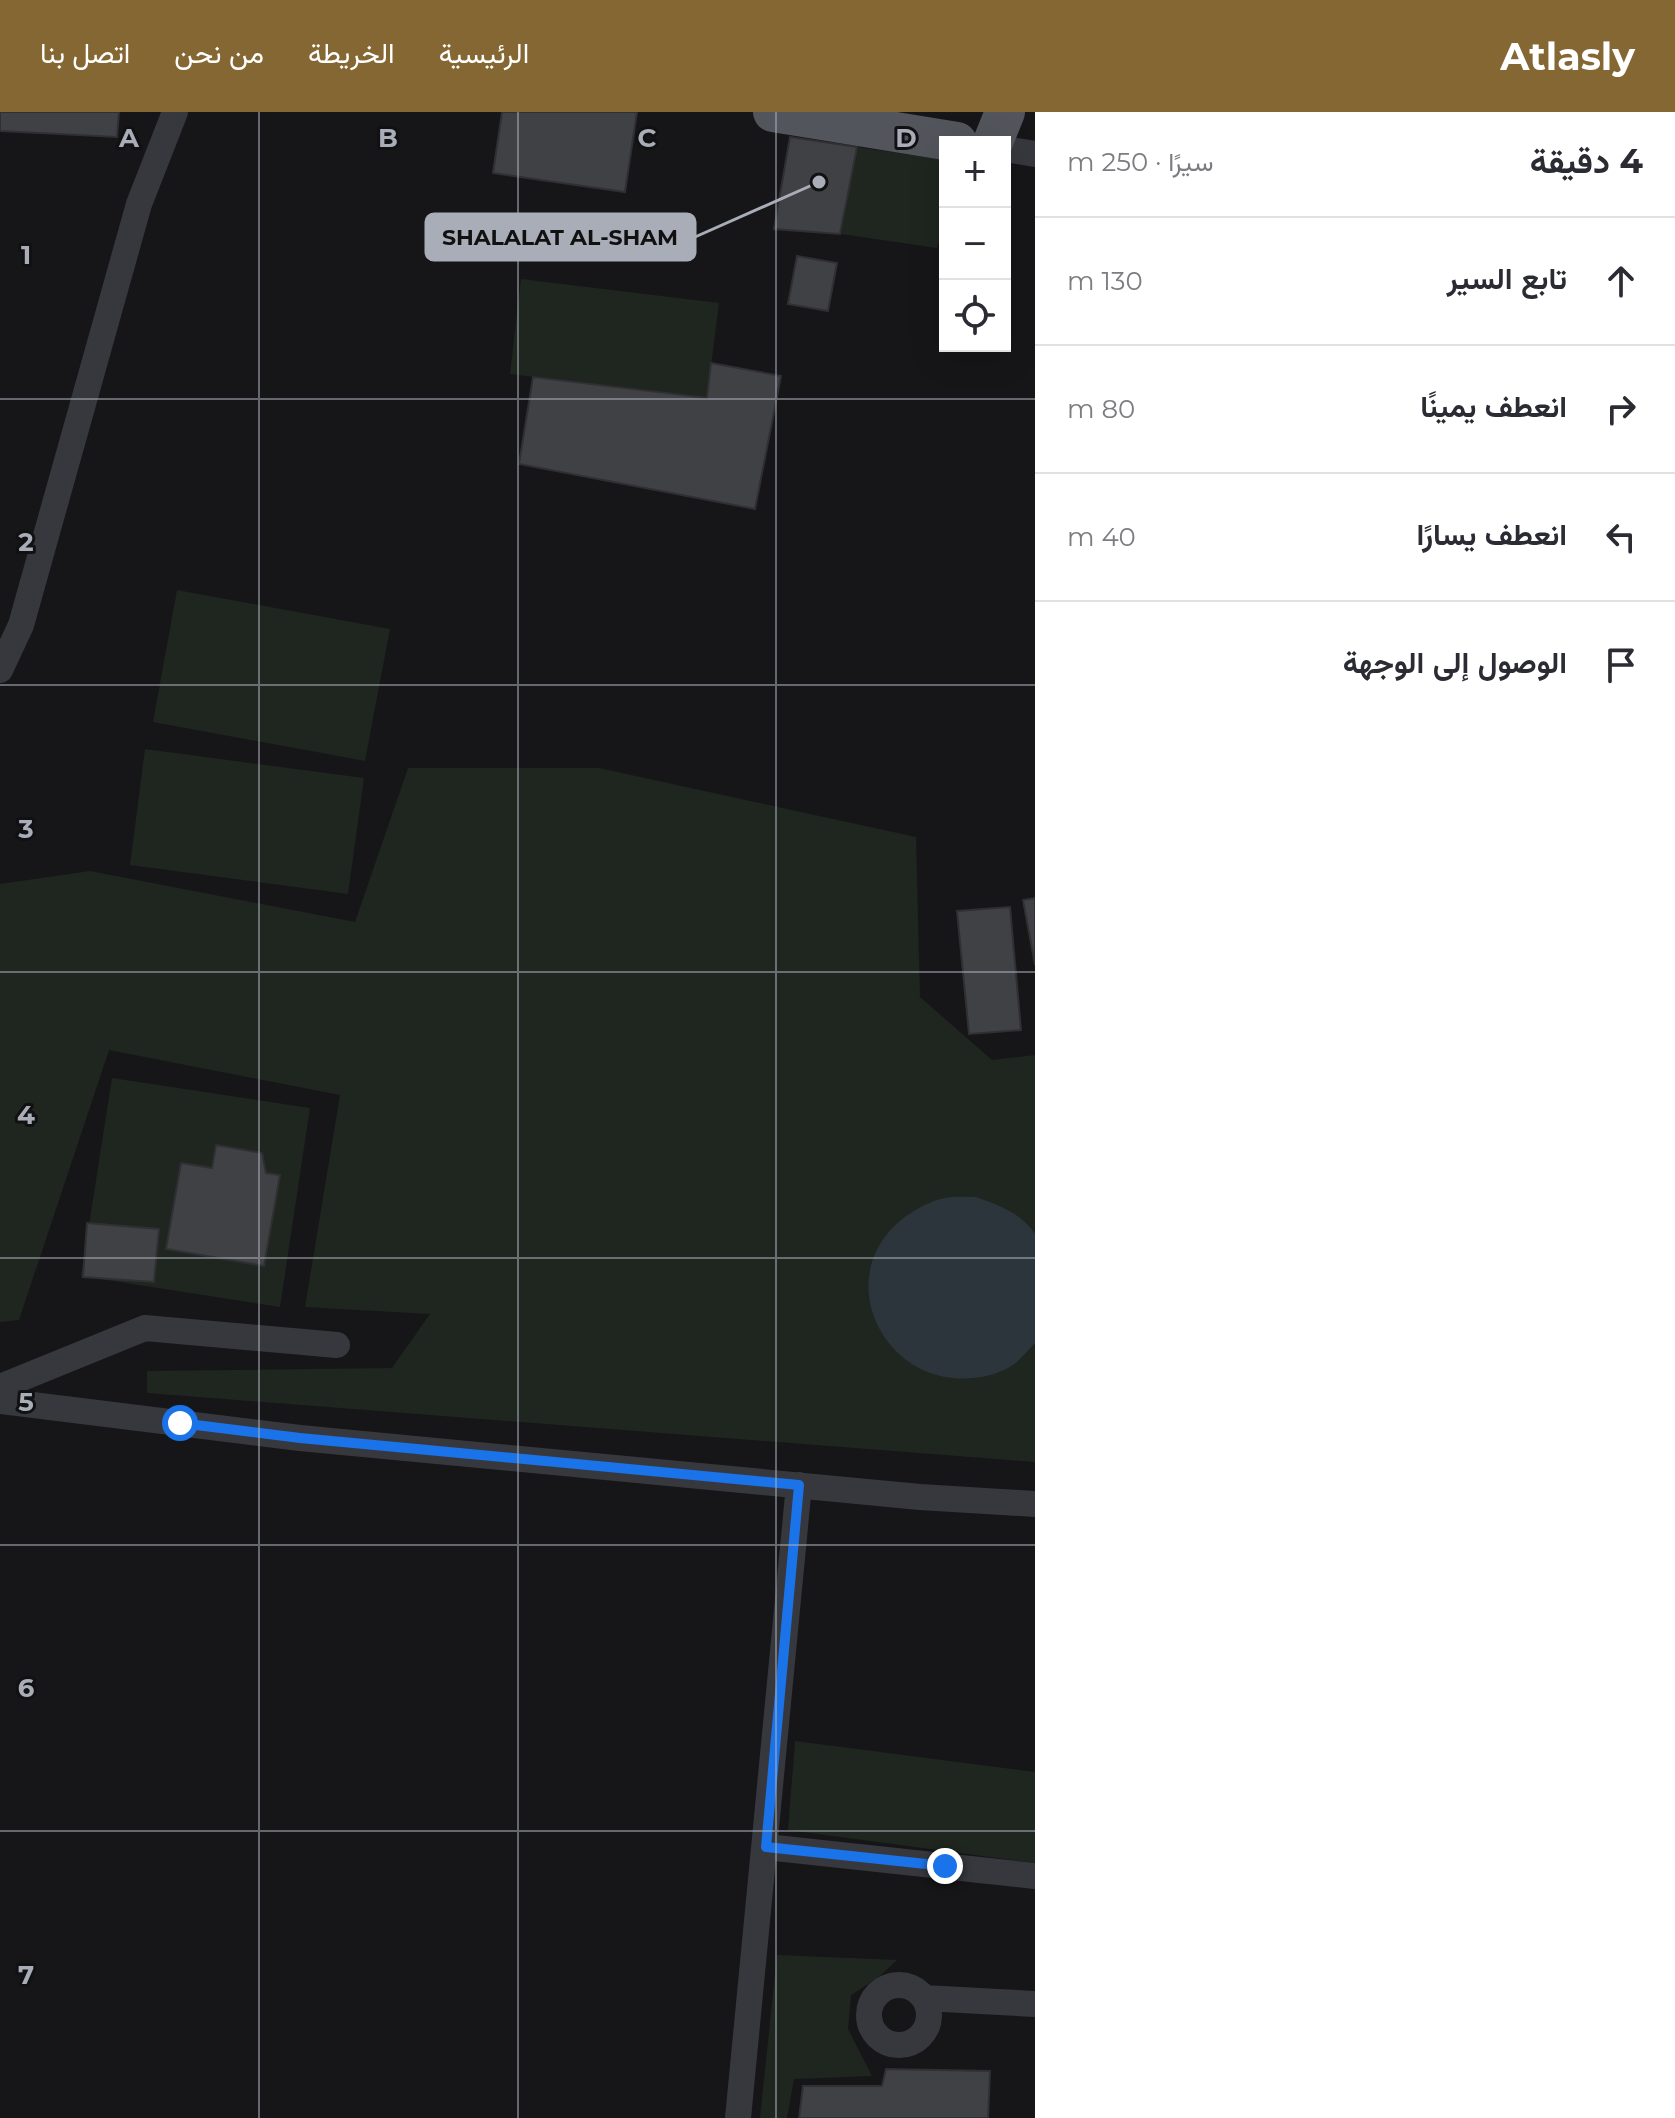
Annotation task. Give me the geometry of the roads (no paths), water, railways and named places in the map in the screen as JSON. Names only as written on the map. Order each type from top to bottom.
[{"type":"main road","points":[[773,112],[954,132]]},
{"type":"main road","points":[[995,136],[1005,112]]},
{"type":"street","points":[[0,670],[21,625],[139,204],[175,112]]},
{"type":"street","points":[[1011,150],[1035,154]]},
{"type":"street","points":[[0,1387],[145,1328],[337,1345]]},
{"type":"street","points":[[0,1401],[300,1438],[1035,1504]]},
{"type":"street","points":[[738,2118],[799,1485]]},
{"type":"street","points":[[766,1847],[1035,1876]]},
{"type":"street","points":[[924,1998],[1035,2004]]},
{"type":"place","name":"SHALALAT AL-SHAM","points":[[819,182]]}]
